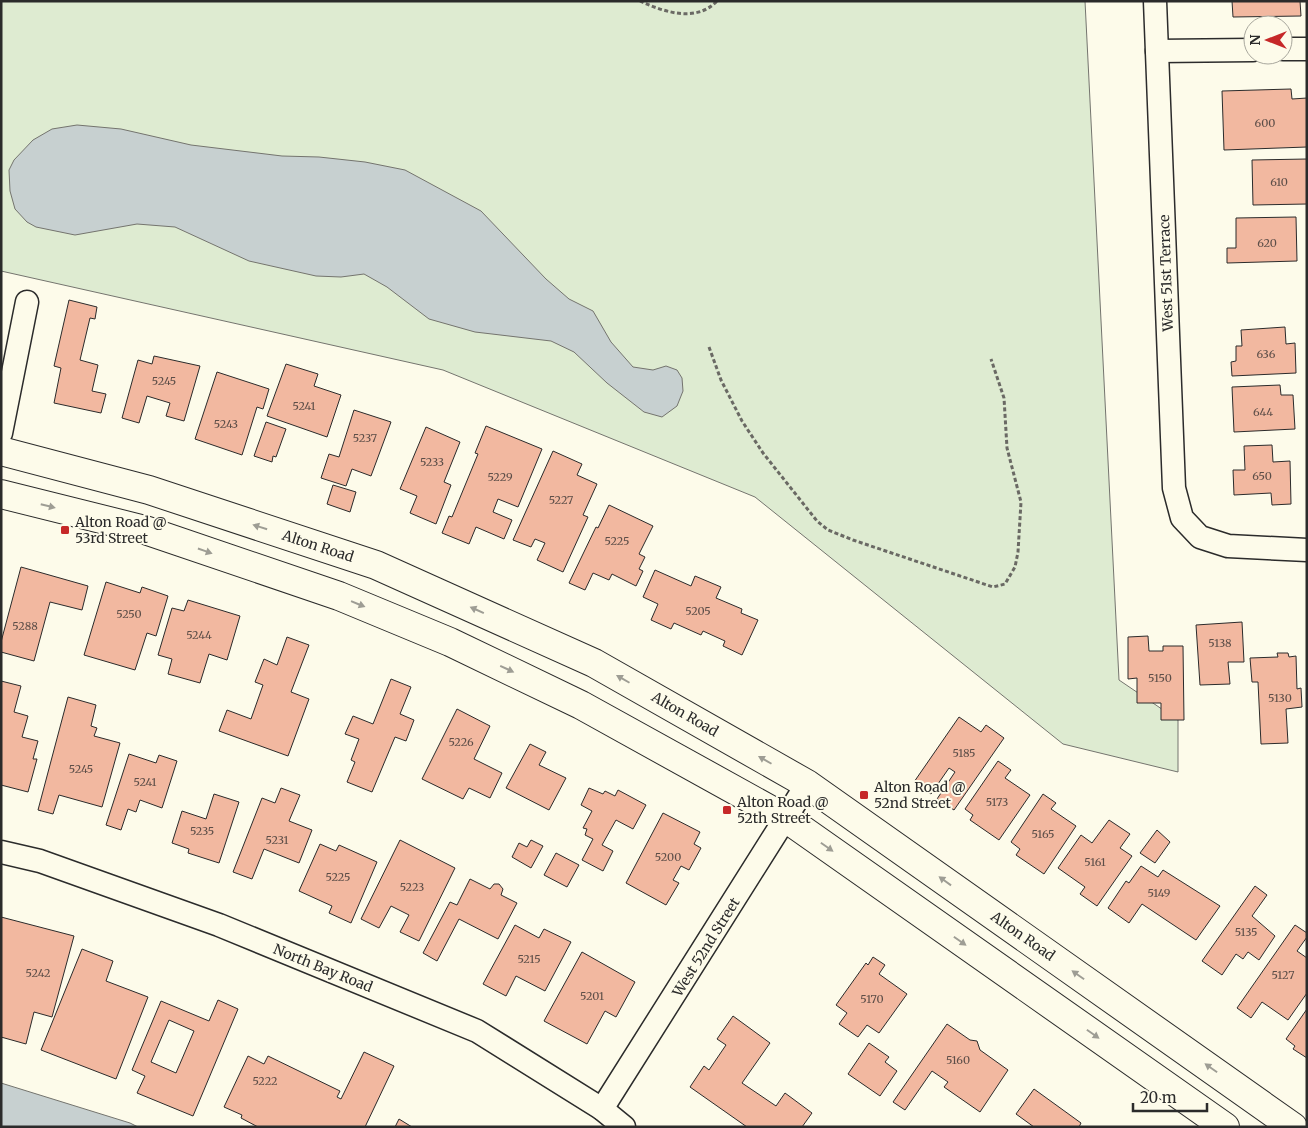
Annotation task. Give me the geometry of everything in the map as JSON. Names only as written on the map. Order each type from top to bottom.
[{"type":"main road","name":"Alton Road","points":[[1,451],[149,490],[376,565],[594,663],[807,784],[1294,1127]]},
{"type":"main road","points":[[1,494],[144,530],[339,596],[450,642],[581,704],[787,819],[1225,1127]]},
{"type":"street","name":"West 51st Terrace","points":[[1155,1],[1174,488],[1182,518],[1200,538],[1228,546],[1307,550]]},
{"type":"street","points":[[1293,49],[1307,49]]},
{"type":"street","points":[[1157,51],[1243,50]]},
{"type":"street","points":[[1,433],[27,302]]},
{"type":"street","name":"West 52nd Street","points":[[602,1109],[787,819],[807,784]]},
{"type":"street","name":"North Bay Road","points":[[1,852],[40,861],[219,925],[477,1031],[602,1109],[624,1127]]},
{"type":"path","points":[[640,1],[681,14],[704,12],[717,1]]},
{"type":"path","points":[[709,348],[721,380],[742,421],[763,453],[817,521],[828,530],[853,540],[993,587],[1005,584],[1015,568],[1022,517],[1021,502],[1007,448],[1004,398],[991,359]]},
{"type":"green space","points":[[1,1],[1085,1],[1119,680],[1178,720],[1178,772],[1063,744],[755,497],[443,370],[1,271]]},
{"type":"shaded area","points":[[77,125],[121,129],[191,145],[282,156],[319,157],[365,162],[405,170],[481,211],[546,279],[569,299],[593,311],[611,342],[633,367],[653,370],[666,366],[677,370],[682,378],[683,391],[677,406],[662,417],[644,412],[607,383],[574,352],[551,341],[475,332],[429,319],[387,287],[364,274],[341,277],[316,276],[249,261],[175,227],[137,224],[75,235],[36,227],[27,222],[15,209],[10,191],[9,170],[14,160],[33,140],[52,129]]},
{"type":"shaded area","points":[[1,1083],[130,1123],[138,1127],[1,1127]]},
{"type":"building","points":[[1232,1],[1300,1],[1301,16],[1243,15],[1243,17],[1233,17]]},
{"type":"building","points":[[1291,89],[1292,99],[1307,98],[1307,147],[1224,150],[1222,91]]},
{"type":"building","points":[[1307,159],[1307,204],[1253,205],[1252,160]]},
{"type":"building","points":[[1296,217],[1297,261],[1227,263],[1227,248],[1236,248],[1236,218]]},
{"type":"building","points":[[69,300],[97,307],[95,319],[90,318],[80,360],[98,365],[92,391],[106,394],[101,413],[54,403],[61,368],[54,366]]},
{"type":"building","points":[[1285,327],[1286,344],[1295,343],[1296,373],[1232,376],[1231,362],[1236,361],[1236,346],[1242,346],[1241,330]]},
{"type":"building","points":[[154,356],[200,366],[184,421],[166,416],[170,403],[147,396],[139,423],[122,418],[138,360],[152,364]]},
{"type":"building","points":[[286,364],[318,374],[314,386],[341,395],[327,437],[267,416]]},
{"type":"building","points":[[217,372],[269,389],[263,409],[257,407],[242,455],[195,439]]},
{"type":"building","points":[[1280,385],[1281,395],[1293,395],[1295,429],[1234,432],[1232,387]]},
{"type":"building","points":[[354,410],[391,422],[371,476],[352,469],[346,486],[321,478],[329,454],[339,457]]},
{"type":"building","points":[[266,422],[286,429],[276,457],[273,456],[272,462],[254,456]]},
{"type":"building","points":[[486,426],[542,449],[518,507],[498,499],[493,512],[512,520],[504,539],[476,527],[469,544],[442,533],[449,516],[452,517],[478,454],[475,453]]},
{"type":"building","points":[[426,427],[460,442],[444,482],[451,485],[436,524],[410,513],[417,496],[400,489]]},
{"type":"building","points":[[1272,445],[1273,462],[1290,461],[1291,504],[1272,505],[1271,493],[1234,495],[1233,470],[1245,470],[1244,446]]},
{"type":"building","points":[[553,451],[582,464],[577,475],[597,484],[583,515],[588,517],[563,572],[537,560],[545,543],[535,539],[531,547],[513,540]]},
{"type":"building","points":[[333,485],[356,492],[350,512],[327,504]]},
{"type":"building","points":[[609,505],[653,526],[639,554],[645,557],[639,569],[643,571],[636,586],[612,574],[609,580],[593,573],[585,590],[569,583],[596,527],[598,528]]},
{"type":"building","points":[[21,567],[88,586],[82,610],[50,602],[34,661],[1,652],[1,642]]},
{"type":"building","points":[[655,570],[691,586],[695,576],[721,587],[716,598],[742,609],[741,613],[758,620],[742,655],[723,646],[725,641],[703,631],[701,635],[674,623],[671,629],[651,620],[658,604],[643,597]]},
{"type":"building","points":[[106,582],[140,593],[142,587],[168,596],[156,636],[147,633],[135,670],[84,655]]},
{"type":"building","points":[[188,600],[240,616],[227,660],[209,654],[200,683],[168,674],[172,659],[158,655],[172,608],[184,611]]},
{"type":"building","points":[[1242,622],[1244,662],[1228,662],[1230,684],[1200,685],[1196,625]]},
{"type":"building","points":[[1148,636],[1149,651],[1163,651],[1163,646],[1183,646],[1184,720],[1161,720],[1161,703],[1137,703],[1137,678],[1128,679],[1128,637]]},
{"type":"building","points":[[287,637],[309,645],[291,692],[309,699],[288,756],[219,731],[227,710],[251,719],[263,685],[255,682],[264,659],[277,665]]},
{"type":"building","points":[[1277,653],[1288,653],[1289,657],[1296,656],[1297,689],[1301,688],[1302,707],[1286,709],[1288,743],[1261,744],[1258,682],[1252,682],[1250,658],[1278,657]]},
{"type":"building","points":[[391,679],[411,687],[400,714],[414,720],[406,741],[395,737],[372,792],[347,782],[355,762],[351,760],[359,739],[345,734],[353,716],[373,724]]},
{"type":"building","points":[[1,681],[21,686],[14,712],[28,716],[22,737],[38,741],[33,759],[37,759],[28,792],[1,785]]},
{"type":"building","points":[[68,697],[96,705],[91,726],[97,728],[94,736],[120,743],[102,807],[59,795],[53,814],[38,810]]},
{"type":"building","points":[[457,709],[490,726],[474,759],[502,773],[490,798],[469,788],[463,799],[422,779]]},
{"type":"building","points":[[959,717],[981,732],[986,725],[1004,738],[954,810],[937,799],[955,772],[949,768],[931,794],[914,782]]},
{"type":"building","points":[[530,744],[546,752],[539,765],[566,778],[549,810],[506,788]]},
{"type":"building","points":[[129,754],[156,763],[159,755],[177,761],[162,808],[140,800],[136,812],[128,809],[121,830],[106,825]]},
{"type":"building","points":[[998,761],[1011,770],[1005,778],[1030,795],[999,840],[970,820],[973,815],[965,809]]},
{"type":"building","points":[[281,788],[300,795],[289,821],[312,830],[299,863],[264,849],[252,879],[233,872],[262,798],[275,803]]},
{"type":"building","points":[[589,788],[603,794],[605,791],[615,796],[618,790],[646,805],[633,829],[616,820],[602,845],[613,851],[603,871],[582,860],[593,839],[585,835],[587,829],[583,828],[592,811],[581,805]]},
{"type":"building","points":[[214,794],[239,802],[219,863],[188,853],[189,849],[172,843],[182,811],[206,819]]},
{"type":"building","points":[[1043,794],[1056,803],[1051,809],[1076,826],[1044,874],[1016,855],[1020,849],[1011,842]]},
{"type":"building","points":[[663,813],[700,832],[694,844],[701,848],[689,870],[681,866],[673,880],[679,883],[666,905],[626,883]]},
{"type":"building","points":[[1109,820],[1130,834],[1120,848],[1132,856],[1097,906],[1080,894],[1085,887],[1058,868],[1081,835],[1092,843]]},
{"type":"building","points":[[1157,830],[1170,842],[1155,863],[1140,853]]},
{"type":"building","points":[[400,840],[455,868],[419,941],[400,932],[409,915],[391,906],[379,928],[361,919]]},
{"type":"building","points":[[531,840],[543,846],[531,868],[512,857],[519,843],[527,847]]},
{"type":"building","points":[[320,844],[336,851],[339,845],[377,862],[351,923],[329,913],[332,906],[299,891]]},
{"type":"building","points":[[556,853],[579,865],[567,887],[544,875]]},
{"type":"building","points":[[1141,866],[1158,877],[1163,870],[1220,906],[1196,940],[1142,904],[1129,923],[1108,908],[1126,881],[1129,883]]},
{"type":"building","points":[[470,879],[490,889],[494,884],[499,884],[503,889],[501,895],[517,903],[498,939],[459,919],[437,961],[423,953],[450,902],[457,905]]},
{"type":"building","points":[[1255,886],[1267,895],[1252,916],[1275,936],[1259,960],[1248,952],[1243,959],[1236,954],[1222,975],[1202,961]]},
{"type":"building","points":[[1,917],[74,936],[52,1017],[34,1012],[26,1044],[1,1037]]},
{"type":"building","points":[[515,925],[539,938],[544,929],[571,942],[545,991],[516,976],[506,996],[483,984]]},
{"type":"building","points":[[1295,925],[1307,933],[1307,937],[1297,951],[1307,958],[1307,993],[1288,1020],[1262,1002],[1251,1018],[1237,1008]]},
{"type":"building","points":[[82,949],[113,961],[106,981],[148,997],[116,1079],[41,1050]]},
{"type":"building","points":[[582,952],[635,982],[616,1017],[605,1011],[587,1044],[544,1021]]},
{"type":"building","points":[[873,957],[885,965],[879,974],[907,994],[879,1033],[867,1025],[858,1037],[839,1024],[847,1013],[836,1005],[866,963],[868,965]]},
{"type":"building","points":[[218,1000],[238,1009],[193,1116],[137,1093],[145,1076],[132,1070],[161,1001],[209,1021]],"holes":[[[169,1020],[194,1031],[176,1073],[151,1062]]]},
{"type":"building","points":[[1307,1009],[1307,1058],[1293,1049],[1295,1046],[1286,1039]]},
{"type":"building","points":[[733,1016],[770,1043],[742,1083],[776,1106],[785,1093],[812,1113],[802,1127],[747,1127],[690,1087],[704,1066],[709,1070],[726,1045],[717,1039]]},
{"type":"building","points":[[947,1024],[970,1040],[977,1041],[980,1050],[1008,1070],[980,1112],[944,1087],[948,1082],[932,1071],[905,1110],[893,1102]]},
{"type":"building","points":[[869,1043],[889,1057],[885,1062],[897,1071],[880,1096],[848,1074]]},
{"type":"building","points":[[364,1052],[394,1066],[365,1127],[258,1127],[241,1118],[242,1115],[224,1107],[248,1056],[264,1064],[268,1056],[340,1091],[337,1097],[341,1099]]},
{"type":"building","points":[[1034,1089],[1081,1123],[1079,1127],[1034,1127],[1016,1114]]},
{"type":"building","points":[[399,1119],[412,1127],[395,1127]]},
{"type":"place","name":"Alton Road @ 53rd Street","points":[[65,530]]},
{"type":"place","name":"Alton Road @ 52nd Street","points":[[864,795]]},
{"type":"place","name":"Alton Road @ 52th Street","points":[[727,810]]}]
